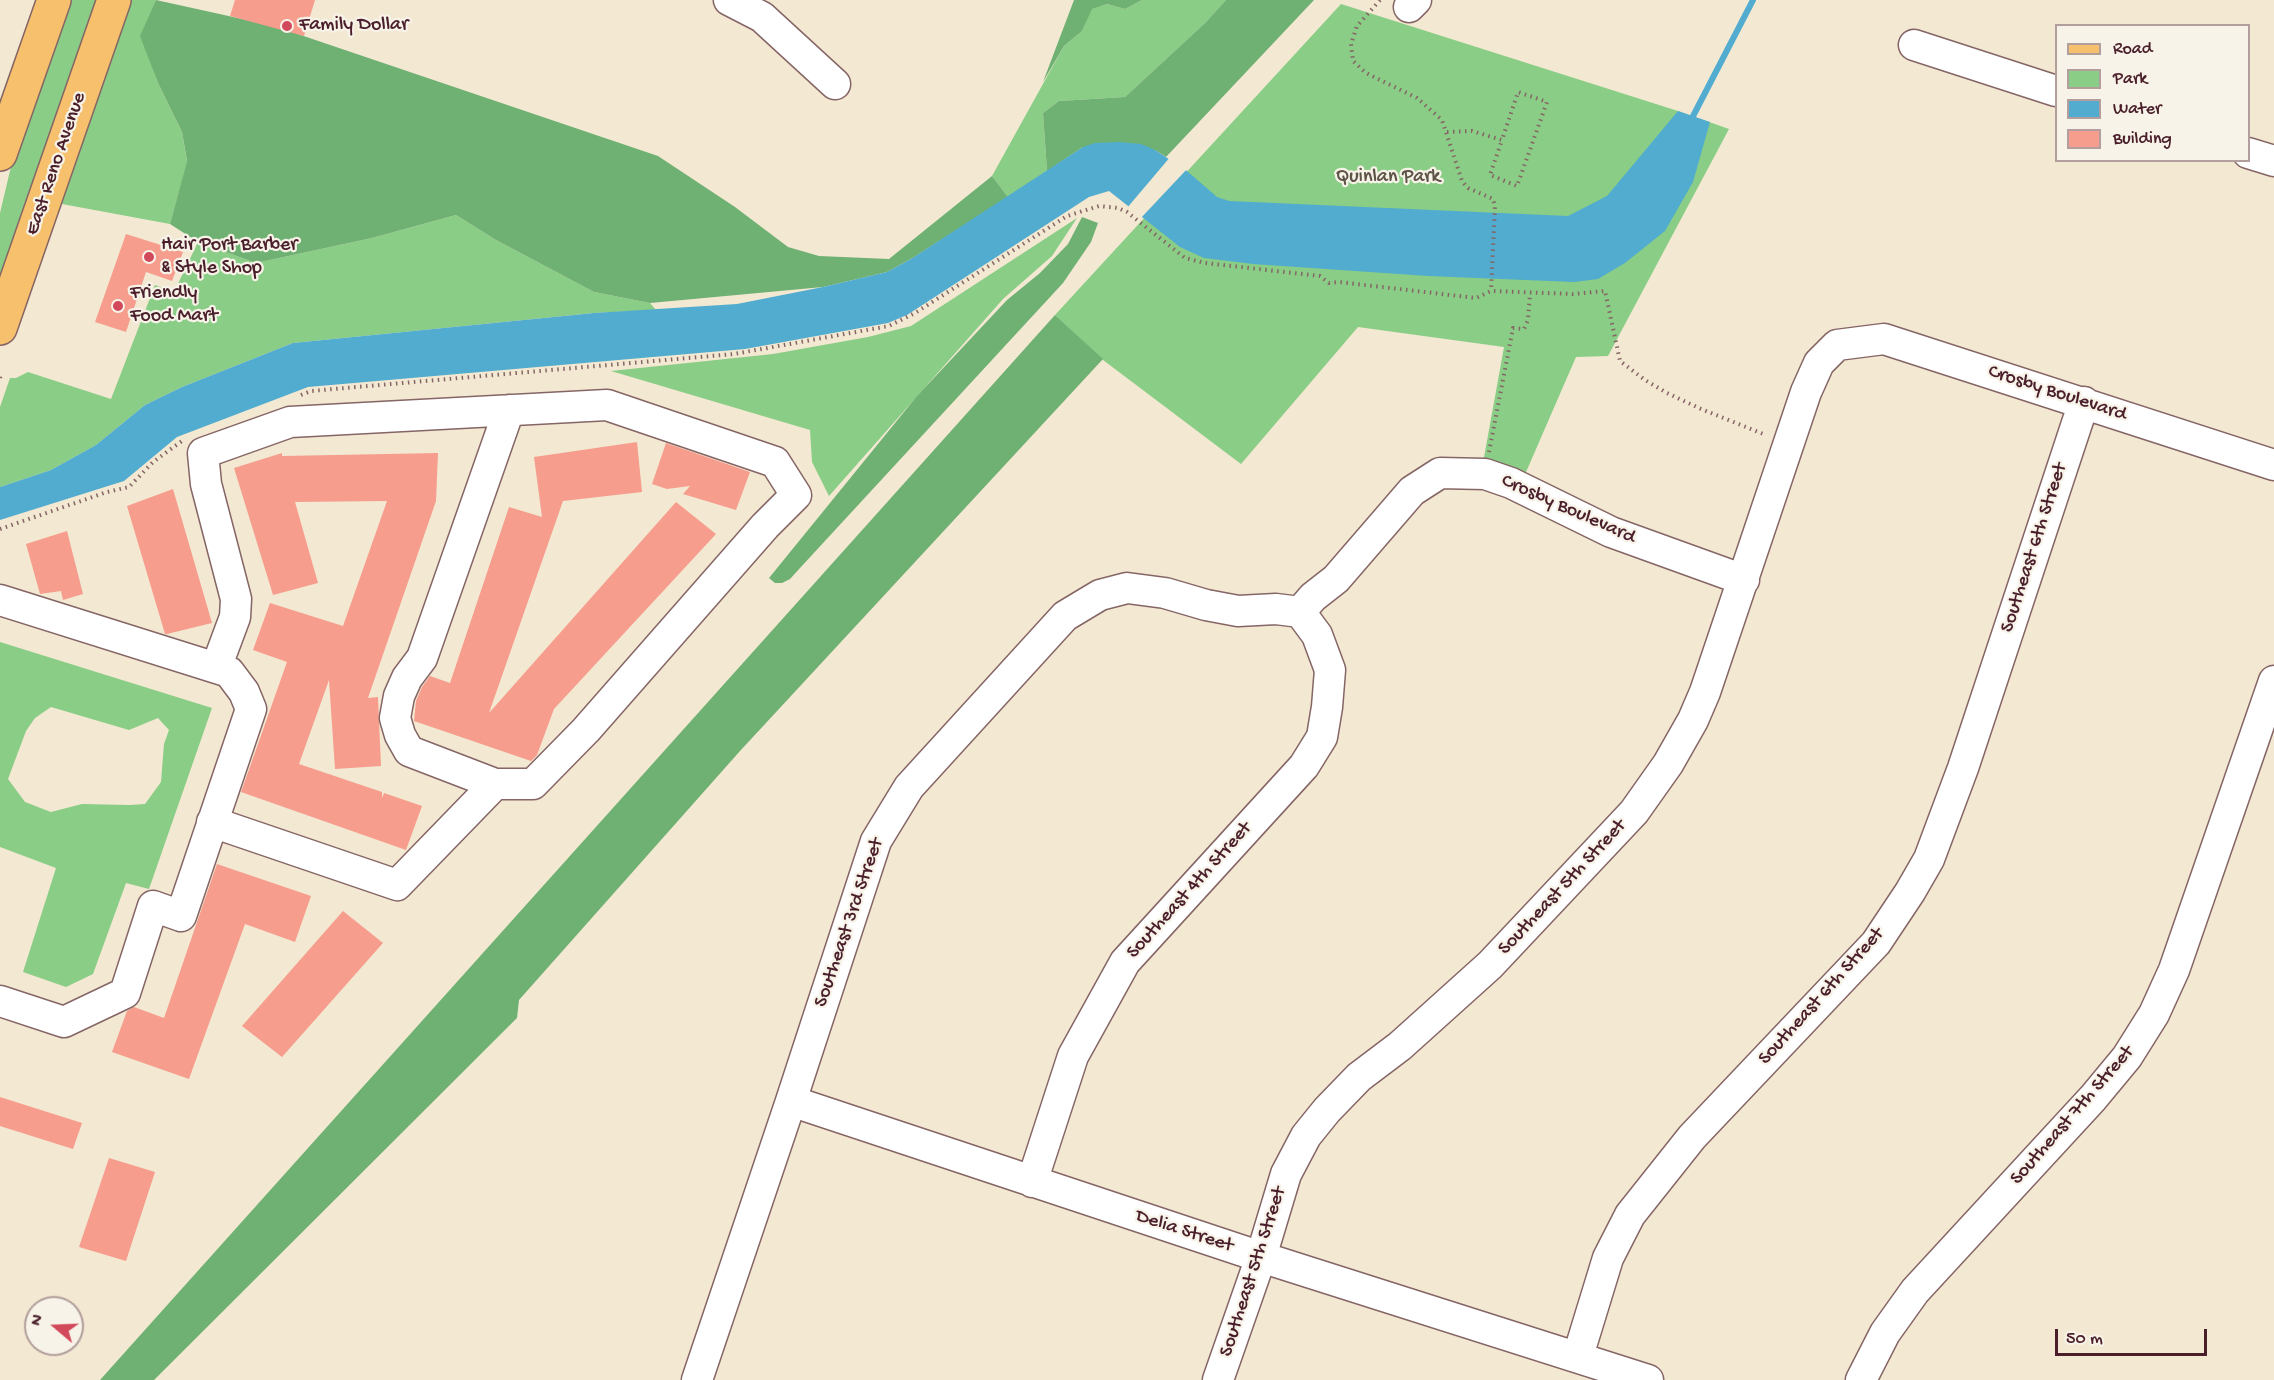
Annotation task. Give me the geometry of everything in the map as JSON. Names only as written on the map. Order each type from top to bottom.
[{"type":"main road","points":[[0,154],[54,0]]},
{"type":"main road","name":"East Reno Avenue","points":[[0,328],[114,0]]},
{"type":"street","points":[[729,0],[762,17],[835,84]]},
{"type":"street","points":[[1914,45],[2055,91]]},
{"type":"street","points":[[2250,154],[2274,161]]},
{"type":"street","name":"Crosby Boulevard","points":[[1837,345],[1884,339],[2274,465]]},
{"type":"street","name":"Southeast 5th Street","points":[[1218,1380],[1261,1257],[1286,1174],[1306,1136],[1359,1077],[1400,1046],[1490,965],[1634,812],[1668,764],[1706,692],[1806,392],[1819,363],[1837,345]]},
{"type":"street","name":"Southeast 6th Street","points":[[1578,1356],[1608,1258],[1630,1215],[1692,1137],[1876,943],[1929,859],[1963,768],[2084,402]]},
{"type":"street","points":[[216,668],[235,617],[236,599],[206,484],[203,453],[290,422],[509,410],[607,405],[775,462],[796,495],[765,526],[586,730],[533,784],[495,784],[409,751],[400,735],[395,718],[399,696],[406,678],[422,658],[509,410]]},
{"type":"street","name":"Crosby Boulevard","points":[[1300,612],[1313,597],[1336,579],[1412,491],[1440,473],[1485,474],[1511,483],[1611,532],[1744,580]]},
{"type":"street","name":"Southeast 3rd Street","points":[[697,1380],[876,841],[909,787],[1065,616],[1100,596],[1127,588],[1165,593],[1206,605],[1238,611],[1276,609],[1300,612]]},
{"type":"street","points":[[0,600],[229,672],[244,692],[251,709],[181,916],[153,906],[125,993],[64,1022],[0,1001]]},
{"type":"street","name":"Southeast 4th Street","points":[[1032,1182],[1073,1056],[1125,962],[1304,766],[1322,737],[1328,706],[1330,670],[1317,635],[1300,612]]},
{"type":"street","name":"Southeast 7th Street","points":[[1861,1380],[1885,1333],[1915,1291],[2093,1098],[2127,1057],[2154,1014],[2174,970],[2274,681]]},
{"type":"street","points":[[212,822],[397,885],[495,784]]},
{"type":"street","name":"Delia Street","points":[[791,1101],[1261,1257],[1648,1380]]},
{"type":"path","points":[[1380,0],[1357,26],[1351,44],[1353,62],[1366,74],[1417,98],[1442,120],[1462,181],[1468,188],[1493,199],[1495,206],[1491,291]]},
{"type":"path","points":[[1518,92],[1547,102],[1517,186],[1490,175],[1502,140],[1518,92]]},
{"type":"path","points":[[1447,132],[1472,131],[1502,140]]},
{"type":"path","points":[[291,399],[311,391],[734,354],[889,326],[915,314],[1067,216],[1099,207],[1118,208],[1127,212],[1185,258],[1205,263],[1320,276],[1329,283],[1339,282],[1476,298],[1491,291],[1530,294],[1605,291],[1620,361],[1667,393],[1789,444]]},
{"type":"path","points":[[1485,474],[1513,328],[1524,329],[1528,320],[1530,294]]},
{"type":"path","points":[[0,530],[107,492],[129,487],[153,462],[179,442],[189,438]]},
{"type":"green space","points":[[67,0],[97,0],[0,278],[0,213],[14,154]]},
{"type":"green space","points":[[130,0],[156,0],[141,36],[158,83],[182,132],[187,162],[170,224],[62,204]]},
{"type":"green space","points":[[156,0],[274,26],[658,156],[735,207],[788,247],[819,256],[889,259],[992,176],[1008,197],[887,272],[823,287],[650,303],[594,292],[496,240],[456,215],[372,238],[256,263],[198,242],[170,224],[187,161],[182,132],[158,83],[140,36]]},
{"type":"green space","points":[[1074,0],[1142,0],[1125,9],[1107,4],[1092,9],[1082,31],[1064,46],[1043,82]]},
{"type":"green space","points":[[1142,0],[1226,0],[1205,23],[1125,97],[1059,101],[1043,113],[1047,171],[1008,197],[992,176],[1064,46],[1082,31],[1091,9],[1107,4],[1125,9]]},
{"type":"green space","points":[[1226,0],[1314,0],[1166,157],[1155,150],[1083,147],[1047,171],[1043,113],[1059,101],[1125,97],[1205,23]]},
{"type":"green space","name":"Quinlan Park","points":[[1341,4],[1729,129],[1608,356],[1576,357],[1523,479],[1483,463],[1504,347],[1358,327],[1241,464],[1103,360],[1055,315]]},
{"type":"green space","points":[[456,215],[496,240],[594,292],[650,303],[656,310],[594,313],[293,343],[182,387],[145,405],[96,445],[51,470],[0,487],[0,407],[10,378],[16,378],[28,372],[111,399],[155,285],[174,292],[198,242],[256,263],[372,238]]},
{"type":"green space","points":[[1082,217],[1098,223],[1091,242],[1063,283],[790,579],[782,583],[775,583],[769,578],[917,396],[1007,300],[1040,273],[1068,244]]},
{"type":"green space","points":[[1077,218],[1052,256],[1003,299],[829,496],[812,462],[810,430],[611,371],[773,354],[868,337],[911,326]]},
{"type":"green space","points":[[1055,315],[1103,359],[740,751],[519,1000],[517,1018],[154,1380],[100,1380]]},
{"type":"green space","points":[[0,642],[212,708],[149,889],[126,883],[93,974],[66,987],[23,972],[56,868],[0,847]],"holes":[[[51,707],[129,730],[158,718],[169,730],[164,744],[161,782],[145,804],[82,804],[51,812],[25,802],[8,779],[26,731],[35,718]]]},
{"type":"water","points":[[1678,111],[1710,122],[1693,182],[1665,231],[1625,263],[1598,279],[1574,282],[1428,276],[1253,264],[1204,258],[1180,247],[1109,191],[1089,197],[907,315],[888,323],[745,349],[308,387],[177,437],[124,481],[0,520],[0,487],[51,470],[96,445],[145,405],[182,387],[293,343],[594,313],[737,304],[887,272],[911,259],[1083,147],[1095,143],[1141,144],[1155,150],[1187,171],[1217,197],[1229,201],[1568,216],[1607,196]]},
{"type":"pier","points":[[1171,156],[1188,168],[1140,219],[1127,208]]},
{"type":"building","name":"Family Dollar","points":[[235,0],[315,0],[304,36],[230,16]]},
{"type":"building","points":[[126,234],[183,252],[172,281],[146,272],[126,332],[95,322]]},
{"type":"building","points":[[637,442],[642,492],[563,501],[489,713],[676,502],[716,534],[554,709],[537,755],[531,761],[414,721],[416,701],[430,676],[450,683],[509,507],[542,517],[534,457]]},
{"type":"building","points":[[666,443],[750,472],[736,510],[683,494],[690,486],[667,489],[652,484]]},
{"type":"building","points":[[282,453],[282,456],[438,453],[436,501],[368,698],[378,697],[381,766],[335,769],[329,680],[299,764],[382,792],[382,798],[384,793],[422,806],[406,850],[241,792],[287,662],[253,650],[270,603],[343,626],[387,501],[295,502],[318,583],[273,595],[234,468]]},
{"type":"building","points":[[173,489],[212,623],[165,634],[127,506]]},
{"type":"building","points":[[67,531],[83,594],[63,600],[61,591],[40,594],[26,544]]},
{"type":"building","points":[[217,864],[311,896],[295,942],[245,924],[189,1079],[112,1052],[127,1011],[134,1007],[164,1018]]},
{"type":"building","points":[[343,911],[383,943],[282,1057],[242,1026]]},
{"type":"building","points":[[0,1097],[82,1123],[73,1149],[0,1126]]},
{"type":"building","points":[[109,1158],[155,1172],[126,1261],[79,1247]]},
{"type":"waterway","points":[[1690,122],[1753,0]]},
{"type":"place","name":"Family Dollar","points":[[287,26]]},
{"type":"place","name":"Hair Port Barber & Style Shop","points":[[149,257]]},
{"type":"place","name":"Friendly Food Mart","points":[[118,306]]}]
